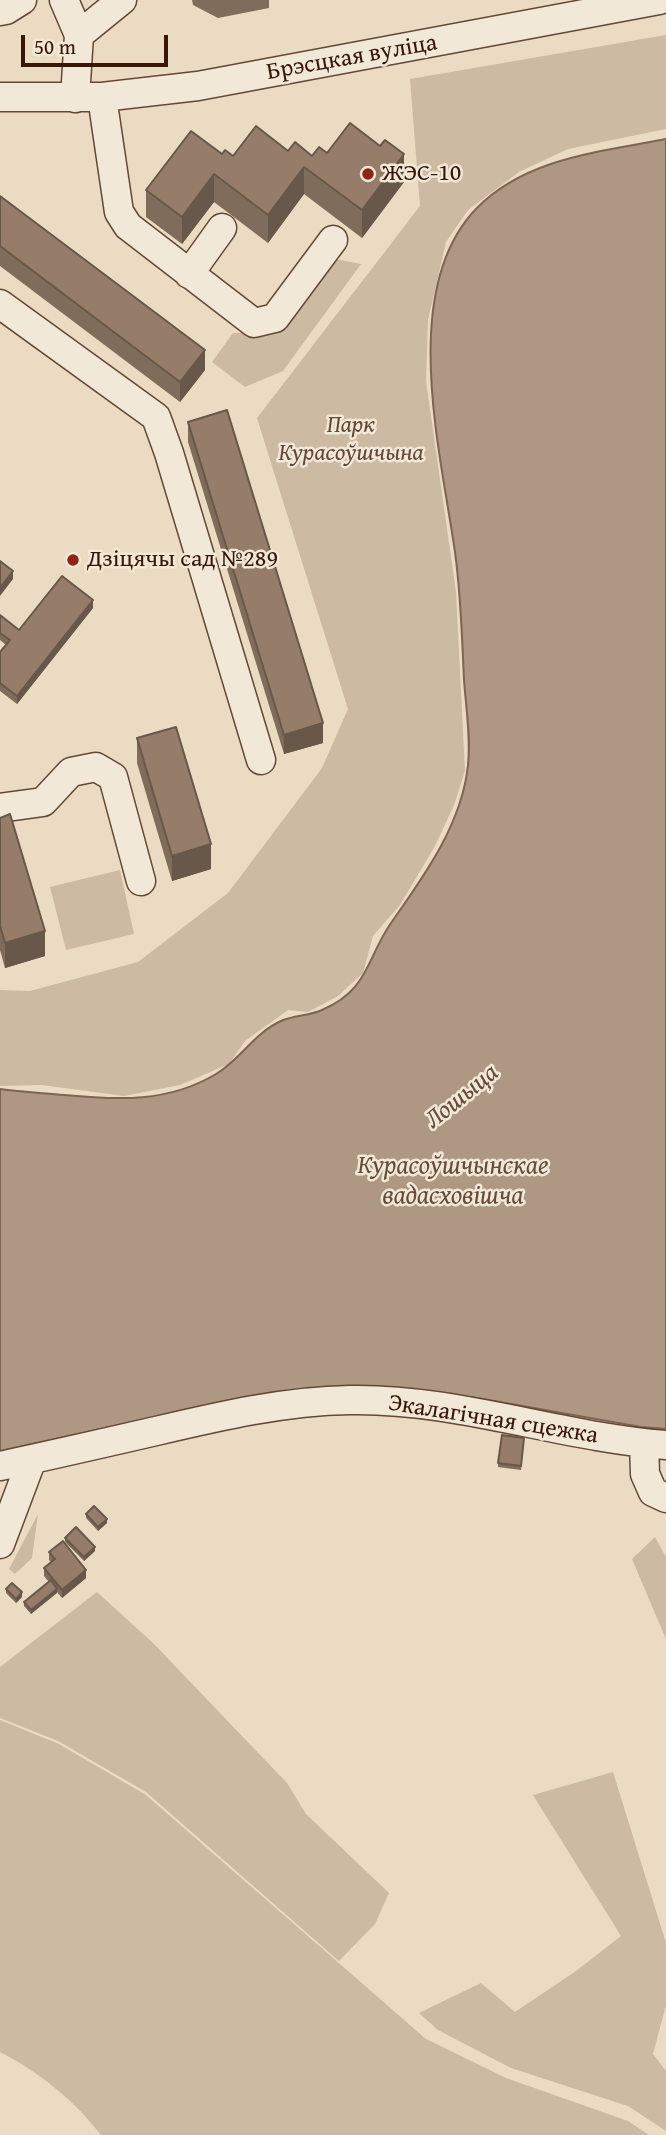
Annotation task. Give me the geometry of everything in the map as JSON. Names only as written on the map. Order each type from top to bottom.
[{"type":"street","points":[[0,12],[22,0]]},
{"type":"street","points":[[64,0],[79,35],[88,98],[120,212],[128,226],[254,323],[275,318],[333,240]]},
{"type":"street","points":[[79,35],[122,0]]},
{"type":"street","name":"Брэсцкая вуліца","points":[[0,97],[88,98],[198,86],[659,0]]},
{"type":"street","points":[[189,274],[222,228]]},
{"type":"street","points":[[0,303],[156,416],[261,760]]},
{"type":"street","points":[[0,808],[43,802],[71,772],[96,767],[113,777],[141,881]]},
{"type":"street","name":"Экалагічная сцежка","points":[[0,1466],[245,1410],[350,1400],[426,1405],[655,1444]]},
{"type":"street","points":[[655,1444],[645,1474],[653,1492],[666,1497]]},
{"type":"street","points":[[0,1544],[32,1459]]},
{"type":"green space","name":"Парк Курасоўшчына","points":[[666,35],[666,129],[568,149],[519,172],[468,210],[446,242],[428,320],[426,381],[456,592],[465,771],[454,805],[435,846],[400,905],[373,936],[363,973],[338,996],[308,1012],[288,1010],[245,1041],[229,1064],[180,1085],[124,1096],[42,1085],[0,1086],[0,990],[30,991],[138,962],[228,893],[322,768],[348,709],[257,418],[420,206],[410,79]]},
{"type":"green space","points":[[330,258],[361,264],[283,371],[245,387],[212,362],[233,333],[271,332]]},
{"type":"green space","points":[[120,870],[134,934],[66,950],[50,887]]},
{"type":"green space","points":[[38,1514],[32,1558],[15,1574],[9,1569]]},
{"type":"green space","points":[[655,1537],[666,1557],[666,1639],[632,1559]]},
{"type":"green space","points":[[97,1592],[153,1643],[287,1783],[306,1814],[389,1893],[375,1924],[339,1961],[146,1792],[58,1741],[0,1718],[0,1667]]},
{"type":"green space","points":[[0,1720],[59,1744],[146,1795],[426,2039],[506,2078],[628,2121],[649,2135],[101,2135],[80,2110],[55,2088],[0,2052]]},
{"type":"green space","points":[[613,1772],[666,1943],[666,2005],[653,2054],[666,2071],[666,2131],[628,2106],[511,2068],[438,2030],[419,2013],[481,1983],[515,2012],[576,1971],[621,1936],[533,1795]]},
{"type":"water","name":"Курасоўшчынскае вадасховішча","points":[[666,139],[666,1429],[477,1398],[404,1389],[223,1402],[0,1451],[0,1089],[123,1098],[161,1095],[179,1090],[225,1068],[271,1026],[286,1019],[322,1010],[349,993],[358,983],[383,936],[450,829],[464,787],[468,765],[469,734],[459,584],[441,468],[431,374],[431,327],[438,283],[452,243],[476,209],[517,178],[590,153]]},
{"type":"building","points":[[350,123],[380,146],[385,140],[404,154],[362,210],[304,167],[268,215],[214,174],[182,217],[146,190],[191,131],[222,154],[225,150],[233,156],[256,126],[288,151],[295,142],[312,156],[319,147],[327,153]]},
{"type":"building","points":[[0,196],[205,350],[180,382],[0,246]]},
{"type":"building","points":[[227,410],[323,723],[284,735],[188,422]]},
{"type":"building","points":[[0,561],[13,571],[0,588]]},
{"type":"building","points":[[62,576],[93,600],[17,696],[0,683],[0,652],[10,640],[0,633],[0,615],[19,630]]},
{"type":"building","points":[[176,727],[211,844],[172,856],[137,738]]},
{"type":"building","points":[[10,814],[45,931],[5,943],[0,926],[0,818]]},
{"type":"building","points":[[502,1435],[524,1438],[521,1466],[498,1463]]},
{"type":"building","points":[[94,1506],[107,1519],[98,1527],[86,1514]]},
{"type":"building","points":[[76,1527],[95,1547],[84,1557],[65,1538]]},
{"type":"building","points":[[63,1541],[86,1570],[62,1590],[44,1568],[55,1559],[49,1552]]},
{"type":"building","points":[[51,1580],[57,1589],[31,1610],[24,1602]]},
{"type":"building","points":[[12,1583],[22,1592],[16,1599],[6,1589]]},
{"type":"place","name":"ЖЭС-10","points":[[368,174]]},
{"type":"place","name":"Дзіцячы сад №289","points":[[73,560]]},
{"type":"water label","name":"Лошыца","points":[[462,1097]]}]
